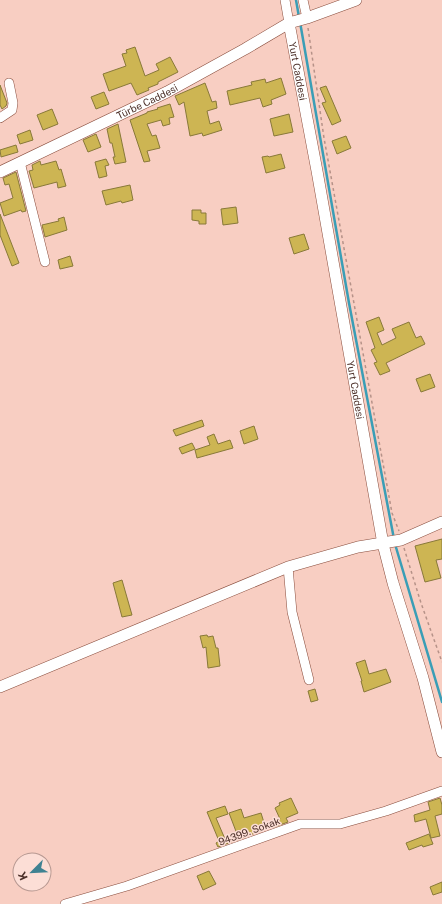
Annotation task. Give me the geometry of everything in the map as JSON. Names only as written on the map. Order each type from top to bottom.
[{"type":"street","points":[[285,0],[289,23]]},
{"type":"street","points":[[303,0],[307,18]]},
{"type":"street","name":"Türbe Caddesi","points":[[0,170],[20,162],[167,92],[289,23],[356,0]]},
{"type":"street","name":"Yurt Caddesi","points":[[289,23],[383,544],[393,583],[423,678],[442,752]]},
{"type":"street","points":[[0,118],[12,110],[13,103],[9,83]]},
{"type":"street","points":[[20,162],[45,262]]},
{"type":"street","points":[[0,687],[288,567],[358,547],[402,540],[442,522]]},
{"type":"street","points":[[288,567],[292,612],[308,680]]},
{"type":"street","name":"94399. Sokak","points":[[65,904],[127,886],[300,824],[340,824],[386,811],[442,791]]},
{"type":"path","points":[[307,18],[324,138],[392,513],[442,662]]},
{"type":"building","points":[[135,47],[145,76],[159,70],[156,64],[170,57],[178,72],[148,88],[149,90],[137,95],[131,83],[109,91],[103,74],[126,66],[122,54],[127,53],[126,50]]},
{"type":"building","points":[[281,78],[286,94],[271,100],[272,104],[263,107],[260,98],[230,105],[227,91],[252,85],[251,82],[265,79],[266,83]]},
{"type":"building","points":[[205,83],[212,102],[216,101],[217,108],[207,111],[210,124],[219,121],[222,130],[203,136],[202,133],[190,136],[184,102],[179,105],[175,96]]},
{"type":"building","points":[[0,85],[7,103],[2,109],[0,105]]},
{"type":"building","points":[[326,86],[341,121],[332,125],[322,103],[326,102],[320,88]]},
{"type":"building","points":[[104,92],[109,104],[96,109],[91,97]]},
{"type":"building","points":[[170,104],[174,117],[169,118],[170,124],[163,126],[161,120],[147,124],[152,136],[156,135],[160,148],[147,151],[150,161],[144,162],[130,120]]},
{"type":"building","points":[[52,109],[58,124],[43,130],[37,115]]},
{"type":"building","points":[[289,114],[293,132],[274,136],[270,119]]},
{"type":"building","points":[[118,124],[126,162],[115,164],[112,143],[110,143],[107,129]]},
{"type":"building","points":[[30,130],[33,140],[20,144],[17,135]]},
{"type":"building","points":[[96,134],[101,147],[88,152],[83,140]]},
{"type":"building","points":[[346,136],[351,148],[337,154],[332,141]]},
{"type":"building","points":[[16,145],[18,152],[1,157],[0,150]]},
{"type":"building","points":[[281,154],[285,168],[266,173],[262,157]]},
{"type":"building","points":[[106,159],[109,165],[105,166],[107,176],[99,178],[95,162]]},
{"type":"building","points":[[40,161],[41,165],[56,161],[59,170],[61,169],[66,186],[58,188],[57,182],[34,188],[29,171],[33,170],[32,165]]},
{"type":"building","points":[[16,172],[26,211],[22,212],[21,210],[4,216],[0,203],[13,198],[9,184],[5,185],[3,178]]},
{"type":"building","points":[[130,185],[133,200],[122,203],[121,201],[106,205],[102,191]]},
{"type":"building","points":[[236,207],[238,223],[223,225],[221,209]]},
{"type":"building","points":[[192,210],[201,210],[201,213],[206,213],[206,224],[199,224],[199,221],[192,220]]},
{"type":"building","points":[[0,214],[19,263],[12,266],[0,235]]},
{"type":"building","points":[[64,217],[67,230],[45,237],[42,225],[59,221],[58,219]]},
{"type":"building","points":[[304,234],[309,249],[294,254],[289,238]]},
{"type":"building","points":[[70,256],[73,266],[60,269],[58,260]]},
{"type":"building","points":[[379,317],[384,330],[377,333],[382,345],[396,338],[392,329],[409,322],[416,338],[421,336],[425,344],[386,363],[390,371],[380,375],[374,363],[377,362],[371,350],[375,348],[366,322]]},
{"type":"building","points":[[430,374],[435,387],[421,392],[416,379]]},
{"type":"building","points":[[202,420],[204,426],[176,436],[173,430]]},
{"type":"building","points":[[254,426],[258,439],[244,444],[240,431]]},
{"type":"building","points":[[214,434],[218,444],[230,440],[233,448],[197,458],[195,450],[210,445],[207,437]]},
{"type":"building","points":[[192,443],[195,449],[182,454],[179,448]]},
{"type":"building","points":[[442,539],[442,559],[436,560],[441,578],[425,582],[415,546]]},
{"type":"building","points":[[122,580],[132,615],[122,617],[113,583]]},
{"type":"building","points":[[207,635],[208,637],[213,636],[216,648],[218,648],[220,666],[208,668],[206,647],[203,648],[200,636]]},
{"type":"building","points":[[365,660],[369,674],[386,669],[391,682],[364,692],[356,663]]},
{"type":"building","points":[[315,689],[318,700],[311,702],[308,691]]},
{"type":"building","points":[[291,798],[298,813],[286,818],[288,822],[272,828],[270,823],[280,819],[275,808],[280,805],[279,803]]},
{"type":"building","points":[[440,798],[442,814],[435,816],[440,836],[431,838],[426,819],[415,822],[414,815],[430,810],[428,802]]},
{"type":"building","points":[[225,806],[228,814],[216,818],[225,839],[237,834],[229,813],[241,809],[244,818],[261,813],[266,829],[218,847],[216,843],[219,841],[207,812]]},
{"type":"building","points":[[429,834],[433,844],[423,847],[422,845],[409,850],[406,843]]},
{"type":"building","points":[[209,871],[216,884],[203,890],[197,876]]},
{"type":"building","points":[[442,882],[442,892],[433,895],[430,887]]},
{"type":"waterway","points":[[296,0],[299,17]]},
{"type":"waterway","points":[[300,22],[349,303],[394,539]]},
{"type":"waterway","points":[[395,544],[442,702]]}]
